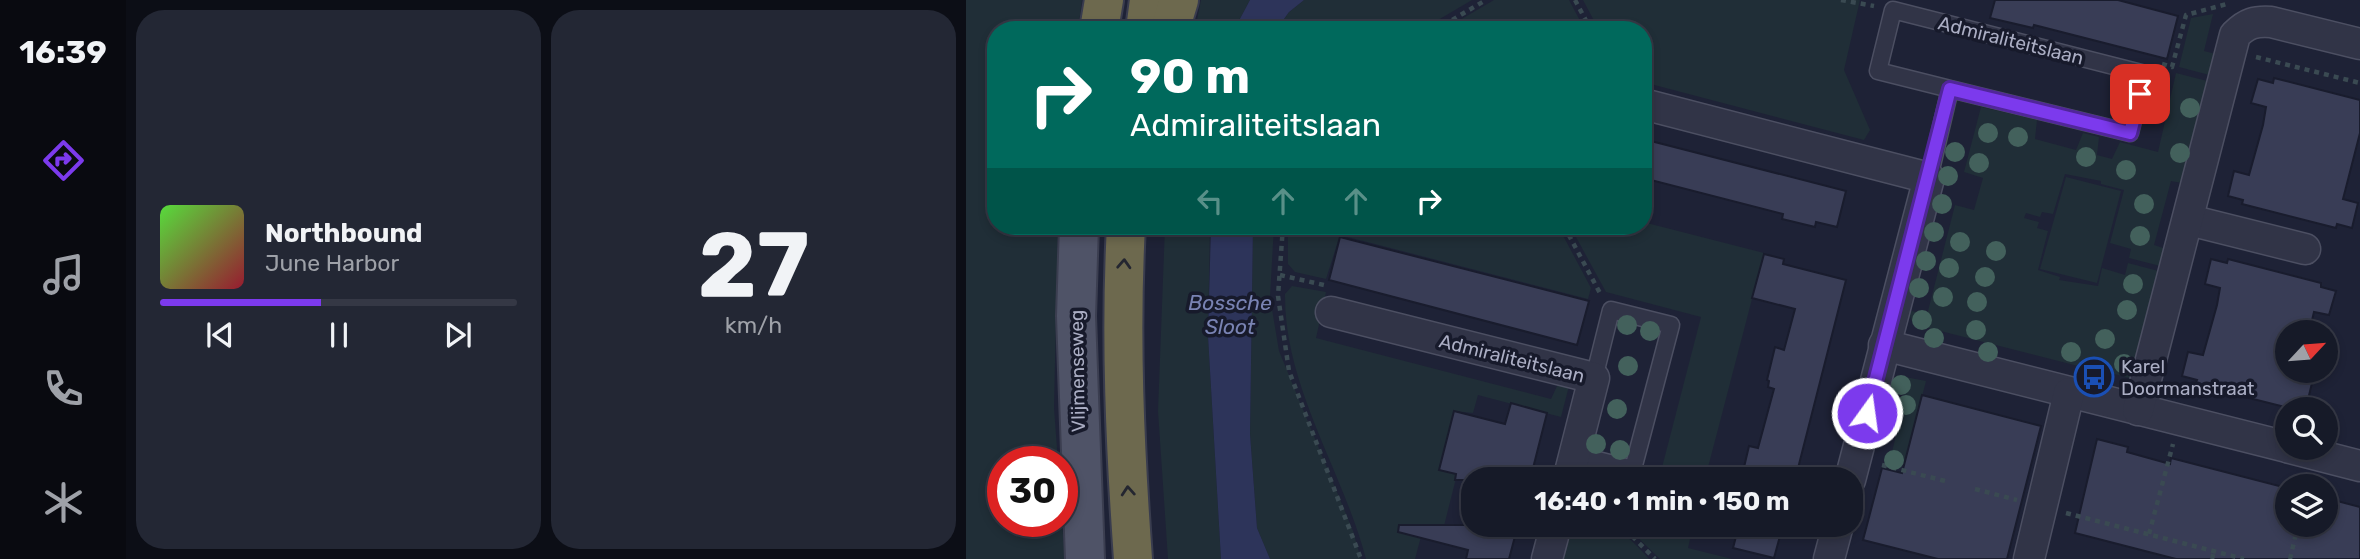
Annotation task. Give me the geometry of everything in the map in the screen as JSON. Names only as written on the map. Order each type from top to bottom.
[{"type":"highway","points":[[1100,21],[1104,0]]},
{"type":"highway","points":[[1146,21],[1149,0]]},
{"type":"highway","points":[[1173,21],[1179,0]]},
{"type":"highway","points":[[1126,235],[1123,346],[1125,442],[1133,559]]},
{"type":"main road","name":"Vlijmenseweg","points":[[1079,235],[1076,316],[1085,559]]},
{"type":"street","points":[[2138,410],[2235,34],[2245,25],[2256,21],[2360,44]]},
{"type":"street","points":[[1652,106],[1928,178],[1853,467]]},
{"type":"street","points":[[2189,220],[2305,249]]},
{"type":"street","name":"Admiraliteitslaan","points":[[1331,313],[1594,378],[1571,467]]},
{"type":"street","points":[[1884,345],[2275,445]]},
{"type":"street","points":[[2029,559],[2069,393]]},
{"type":"street","points":[[2336,460],[2360,466]]},
{"type":"street","points":[[1547,559],[1553,537]]},
{"type":"lane","name":"Admiraliteitslaan","points":[[1893,10],[2145,74]]},
{"type":"lane","points":[[1893,10],[1878,71],[2130,133],[2145,74]]},
{"type":"lane","points":[[1928,178],[1950,89]]},
{"type":"lane","points":[[1594,378],[1611,310],[1671,325],[1634,467]]},
{"type":"path","points":[[1450,21],[1486,0]]},
{"type":"path","points":[[1575,0],[1586,21]]},
{"type":"path","points":[[1841,0],[1893,10]]},
{"type":"path","points":[[2145,74],[2149,61],[2172,66],[2186,15],[2235,2]]},
{"type":"path","points":[[2231,51],[2360,83]]},
{"type":"path","points":[[1282,235],[1278,296],[1289,371],[1361,559]]},
{"type":"path","points":[[1569,235],[1611,310]]},
{"type":"path","points":[[2149,534],[2179,421]]},
{"type":"path","points":[[1863,470],[1949,482]]},
{"type":"path","points":[[1975,489],[2244,559]]},
{"type":"path","points":[[1633,537],[1655,559]]},
{"type":"path","points":[[2290,559],[2295,537]]},
{"type":"path","points":[[2212,559],[2214,551]]},
{"type":"shaded area","points":[[966,0],[1082,0],[1079,21],[987,21],[987,235],[1058,235],[1054,408],[1057,446],[987,446],[987,537],[1063,537],[1065,559],[966,559]]},
{"type":"shaded area","points":[[1201,0],[1250,0],[1239,21],[1197,21]]},
{"type":"shaded area","points":[[1304,0],[1472,0],[1436,21],[1282,21]]},
{"type":"shaded area","points":[[1494,0],[1569,0],[1580,21],[1458,21]]},
{"type":"shaded area","points":[[1583,0],[1860,0],[1844,70],[1870,130],[1864,140],[1652,84],[1652,21],[1594,21]]},
{"type":"shaded area","points":[[2213,14],[2204,51],[2220,55],[2217,77],[2179,67],[2191,18]]},
{"type":"shaded area","points":[[2176,73],[2215,83],[2188,184],[2171,181],[2154,245],[2172,251],[2168,268],[2129,258],[2131,249],[2110,243],[2124,190],[2101,184],[2101,181],[2065,174],[2053,214],[2042,212],[2040,217],[2026,213],[2024,218],[2039,222],[2037,228],[2048,231],[2038,270],[2060,277],[2059,280],[2098,286],[2102,268],[2125,275],[2128,263],[2166,273],[2137,380],[2103,371],[2103,367],[2088,363],[2086,368],[1913,324],[1908,310],[1927,315],[1955,205],[1974,210],[1983,178],[1964,172],[1981,107],[2037,120],[2035,139],[2076,150],[2083,133],[2099,137],[2097,155],[2112,159],[2120,142],[2158,152]]},
{"type":"shaded area","points":[[2066,177],[2121,191],[2097,283],[2040,269]]},
{"type":"shaded area","points":[[1652,224],[1764,253],[1708,467],[1662,467],[1701,317],[1606,292],[1575,235],[1652,235]]},
{"type":"shaded area","points":[[1165,235],[1210,235],[1208,336],[1221,559],[1168,559],[1158,411]]},
{"type":"shaded area","points":[[1253,235],[1273,235],[1270,297],[1279,351],[1353,531],[1361,559],[1270,559],[1257,528],[1250,434]]},
{"type":"shaded area","points":[[1288,235],[1340,235],[1326,279],[1295,272],[1288,264]]},
{"type":"shaded area","points":[[1340,235],[1563,235],[1591,288],[1588,299]]},
{"type":"shaded area","points":[[1292,286],[1326,292],[1316,338],[1551,399],[1558,384],[1569,386],[1561,417],[1478,395],[1473,413],[1454,411],[1439,469],[1457,474],[1442,534],[1423,529],[1415,559],[1366,559],[1344,494],[1304,396],[1294,362],[1287,328],[1285,294]]},
{"type":"shaded area","points":[[1900,376],[1926,381],[1905,462],[1898,460],[1897,466],[1889,464],[1906,395],[1889,390],[1892,382]]},
{"type":"shaded area","points":[[1565,537],[1627,537],[1649,559],[1559,559]]},
{"type":"shaded area","points":[[1637,537],[1690,537],[1688,548],[1732,559],[1660,559]]},
{"type":"water","points":[[1250,0],[1304,0],[1282,21],[1239,21]]},
{"type":"water","name":"Bossche Sloot","points":[[1211,235],[1253,235],[1250,434],[1257,528],[1270,559],[1221,559],[1208,336]]},
{"type":"building","points":[[1995,0],[2118,0],[2178,16],[2167,59],[2034,25],[2033,28],[1990,18]]},
{"type":"building","points":[[2274,78],[2360,100],[2360,133],[2343,199],[2358,203],[2352,228],[2337,224],[2336,228],[2242,204],[2243,200],[2228,196],[2234,171],[2249,175],[2263,125],[2266,107],[2251,103],[2258,79],[2273,83]]},
{"type":"building","points":[[1652,141],[1846,191],[1837,227],[1816,222],[1815,227],[1782,219],[1783,214],[1652,180]]},
{"type":"building","points":[[1340,237],[1589,301],[1577,345],[1329,280]]},
{"type":"building","points":[[1764,254],[1784,259],[1783,264],[1846,280],[1798,467],[1744,467],[1749,446],[1758,448],[1774,389],[1768,387],[1767,380],[1775,347],[1784,350],[1795,309],[1752,298]]},
{"type":"building","points":[[2211,259],[2227,263],[2228,259],[2321,283],[2321,287],[2336,291],[2329,315],[2314,312],[2312,320],[2275,320],[2275,383],[2312,383],[2309,397],[2275,397],[2275,405],[2195,385],[2197,380],[2182,376],[2188,352],[2203,355],[2217,305],[2220,288],[2205,284]]},
{"type":"building","points":[[1922,395],[2041,426],[2007,559],[1938,559],[1863,540],[1882,468],[1902,473]]},
{"type":"building","points":[[1511,403],[1547,413],[1533,467],[1461,467],[1461,480],[1455,480],[1456,474],[1439,470],[1454,411],[1505,424]]},
{"type":"building","points":[[2097,439],[2128,447],[2127,452],[2170,464],[2171,458],[2275,485],[2275,537],[2338,537],[2338,501],[2360,507],[2360,559],[2176,559],[2075,533]]},
{"type":"building","points":[[1399,525],[1461,525],[1461,537],[1515,537],[1509,559],[1466,559],[1468,550],[1398,532]]},
{"type":"building","points":[[1736,537],[1780,537],[1774,558],[1733,548]]},
{"type":"place","name":"Karel Doormanstraat","points":[[2094,377]]},
{"type":"route","points":[[1867,413],[1950,89],[2130,133],[2140,94]]}]
